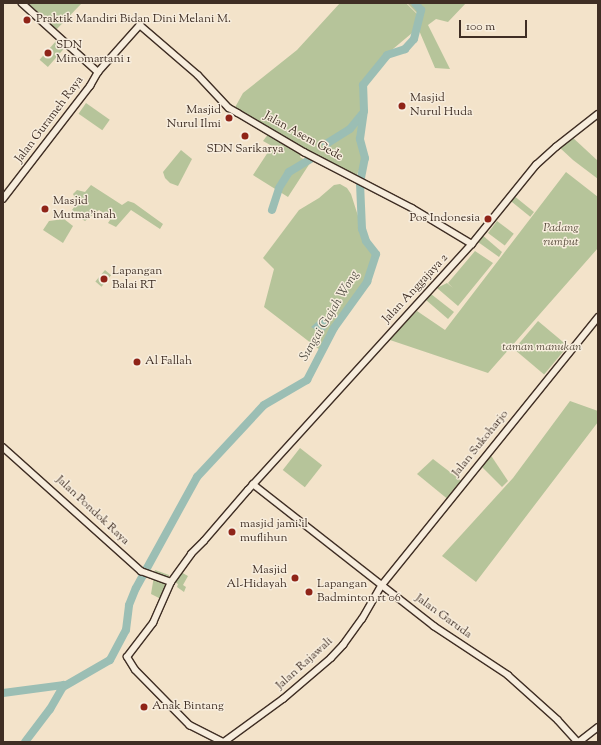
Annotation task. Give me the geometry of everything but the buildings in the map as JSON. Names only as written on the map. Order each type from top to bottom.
[{"type":"street","points":[[22,3],[98,72]]},
{"type":"street","name":"Jalan Gurameh Raya","points":[[3,199],[90,86],[98,72],[140,25]]},
{"type":"street","name":"Jalan Asem Gede","points":[[140,25],[198,75],[229,108],[304,152],[446,227],[472,244]]},
{"type":"street","name":"Jalan Anggajaya 2","points":[[224,742],[190,726],[135,670],[127,657],[153,623],[170,584],[190,554],[204,541],[472,244],[536,165],[598,114]]},
{"type":"street","name":"Jalan Sukoharjo","points":[[382,585],[598,317]]},
{"type":"street","name":"Jalan Pondok Raya","points":[[3,447],[141,571],[170,584]]},
{"type":"street","name":"Jalan Garuda","points":[[254,484],[434,626],[508,675],[558,720],[579,742],[598,727]]},
{"type":"street","name":"Jalan Rajawali","points":[[224,742],[283,699],[331,658],[362,619],[382,585]]},
{"type":"green space","points":[[26,3],[82,3],[54,32]]},
{"type":"green space","points":[[340,3],[406,3],[419,16],[419,9],[417,13],[407,3],[466,3],[448,22],[436,19],[428,25],[450,69],[435,68],[418,28],[387,54],[360,85],[364,111],[359,139],[364,158],[356,177],[233,111],[243,93],[297,50]]},
{"type":"green space","points":[[56,41],[64,48],[48,67],[40,60]]},
{"type":"green space","points":[[86,103],[110,120],[102,130],[79,114]]},
{"type":"green space","points":[[269,133],[302,152],[300,157],[310,163],[288,197],[253,175],[272,146],[263,141]]},
{"type":"green space","points":[[571,136],[598,161],[598,179],[559,147]]},
{"type":"green space","points":[[181,150],[192,159],[178,186],[170,183],[165,178],[163,172]]},
{"type":"green space","name":"Padang rumput","points":[[566,172],[598,197],[598,248],[488,373],[387,339],[417,311],[445,330]]},
{"type":"green space","points":[[340,184],[347,188],[351,194],[366,241],[376,254],[367,282],[320,350],[264,307],[274,269],[263,258],[299,210],[319,198],[334,185]]},
{"type":"green space","points":[[91,185],[122,205],[128,201],[134,203],[163,224],[160,229],[131,210],[116,227],[108,223],[110,220],[108,216],[99,210],[85,221],[72,210],[75,206],[76,200],[73,194],[77,190],[85,192]]},
{"type":"green space","points":[[513,195],[534,212],[530,217],[509,200]]},
{"type":"green space","points":[[64,219],[73,226],[63,243],[43,230],[49,221]]},
{"type":"green space","points":[[497,221],[514,234],[505,246],[488,233]]},
{"type":"green space","points":[[481,234],[502,252],[499,257],[478,242]]},
{"type":"green space","points":[[475,251],[493,263],[458,306],[437,288],[447,283],[453,288],[448,283]]},
{"type":"green space","name":"Lapangan Balai RT","points":[[105,270],[111,275],[101,287],[95,281]]},
{"type":"green space","points":[[431,294],[454,312],[448,319],[426,300]]},
{"type":"green space","name":"taman manukan","points":[[538,321],[568,346],[544,374],[514,349]]},
{"type":"green space","points":[[570,401],[598,411],[598,422],[476,582],[442,556],[513,478]]},
{"type":"green space","points":[[300,448],[322,465],[305,487],[283,470]]},
{"type":"green space","points":[[488,451],[508,481],[502,487],[478,463]]},
{"type":"green space","points":[[433,459],[463,482],[450,501],[417,474]]},
{"type":"green space","points":[[155,570],[169,575],[165,601],[151,594]]},
{"type":"green space","points":[[179,571],[188,576],[183,585],[186,587],[184,592],[177,587],[178,584],[173,581]]},
{"type":"water","points":[[321,318],[330,324],[324,331],[321,329],[319,332],[311,327]]},
{"type":"waterway","name":"Sungai Gajah Wong","points":[[63,687],[110,660],[126,630],[129,605],[136,588],[197,477],[264,405],[307,380],[334,328],[367,282],[376,254],[366,241],[362,229],[360,183],[365,158],[360,139],[364,111],[363,85],[387,55],[405,49],[414,39],[421,10],[415,3]]},
{"type":"waterway","points":[[326,144],[350,129],[362,114]]},
{"type":"waterway","points":[[272,210],[279,188],[289,172],[311,159]]},
{"type":"waterway","points":[[3,693],[64,685],[50,709],[25,742]]},
{"type":"place","name":"Praktik Mandiri Bidan Dini Melani M.","points":[[27,20]]},
{"type":"place","name":"SDN Minomartani 1","points":[[48,53]]},
{"type":"place","name":"Masjid Nurul Huda","points":[[402,106]]},
{"type":"place","name":"Masjid Nurul Ilmi","points":[[229,118]]},
{"type":"place","name":"SDN Sarikarya","points":[[245,136]]},
{"type":"place","name":"Masjid Mutma'inah","points":[[45,209]]},
{"type":"place","name":"Pos Indonesia","points":[[488,219]]},
{"type":"place","name":"Lapangan Balai RT","points":[[104,279]]},
{"type":"place","name":"Al Fallah","points":[[137,362]]},
{"type":"place","name":"masjid jami'il muflihun","points":[[232,532]]},
{"type":"place","name":"Masjid Al-Hidayah","points":[[295,578]]},
{"type":"place","name":"Lapangan Badminton rt 06","points":[[309,592]]},
{"type":"place","name":"Anak Bintang","points":[[144,707]]}]
